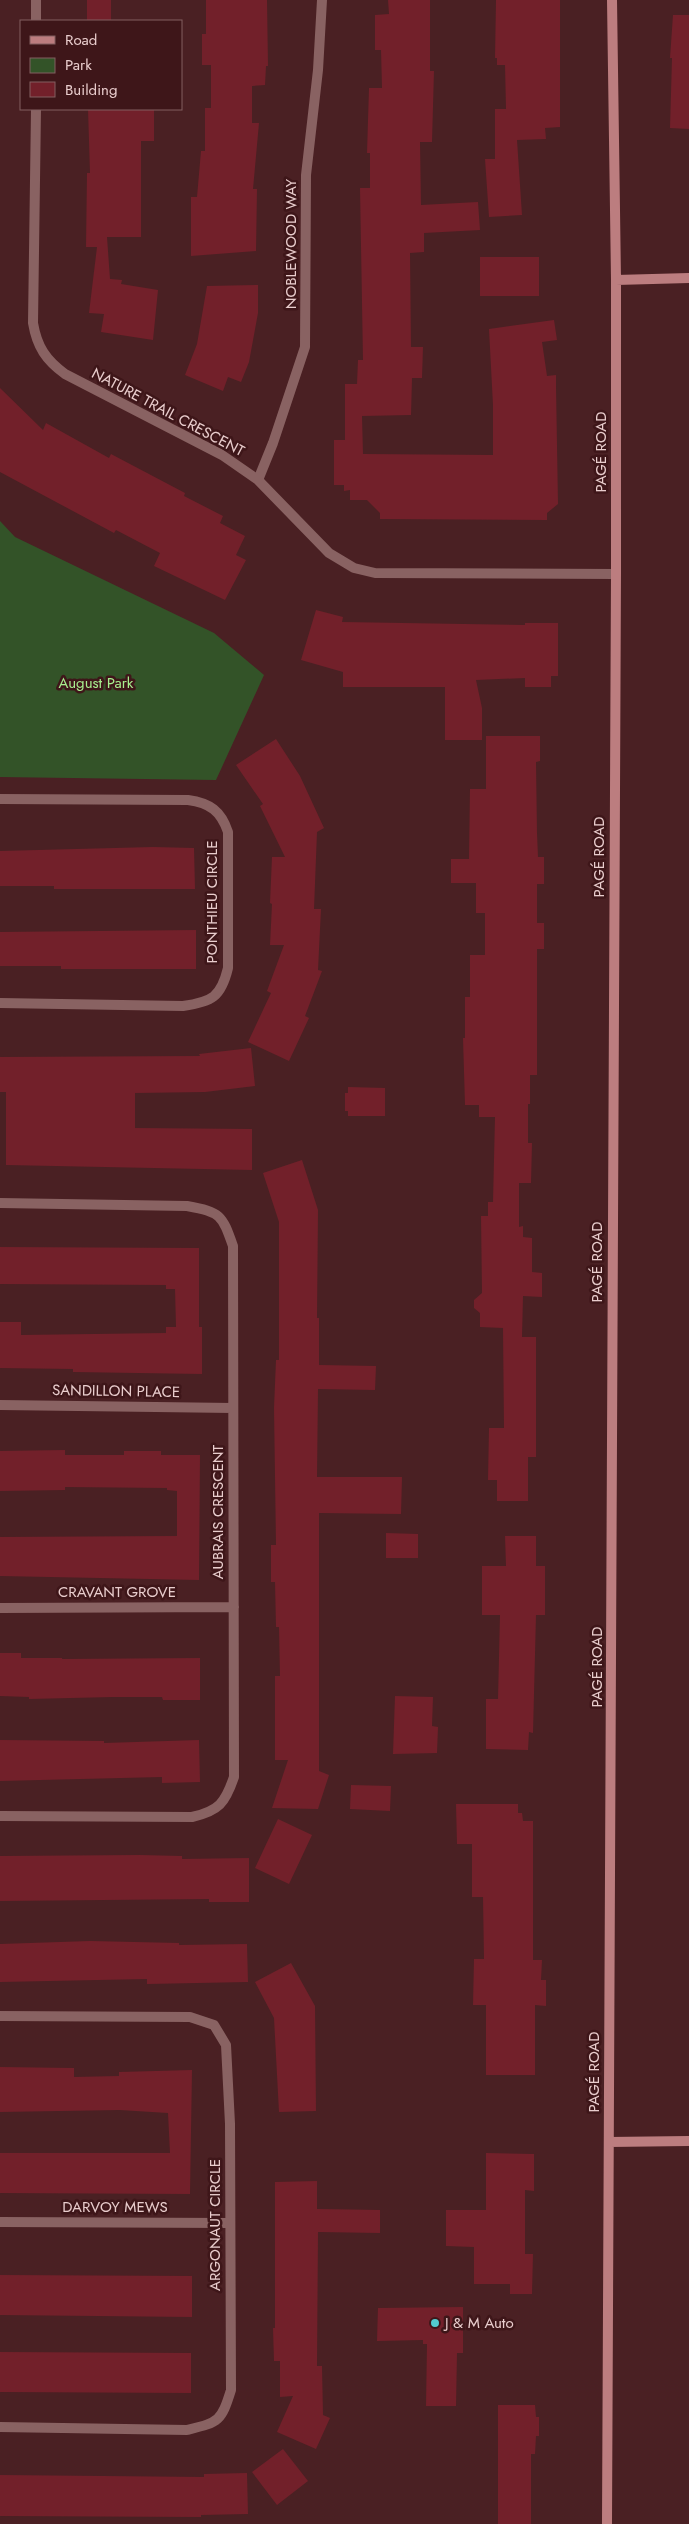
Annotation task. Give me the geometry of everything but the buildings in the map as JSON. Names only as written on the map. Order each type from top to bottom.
[{"type":"street","points":[[36,0],[36,20]]},
{"type":"street","name":"NOBLEWOOD WAY","points":[[258,480],[276,434],[305,347],[306,175],[318,70],[322,0]]},
{"type":"street","name":"PAGÉ ROAD","points":[[607,2524],[616,574],[616,280],[612,0]]},
{"type":"street","name":"NATURE TRAIL CRESCENT","points":[[36,110],[33,323],[36,340],[50,363],[65,374],[222,455],[258,480],[329,553],[354,568],[375,573],[616,574]]},
{"type":"street","points":[[616,280],[689,278]]},
{"type":"street","name":"PONTHIEU CIRCLE","points":[[0,799],[188,800],[201,802],[213,808],[223,817],[228,832],[228,968],[224,985],[216,996],[203,1003],[183,1006],[0,1003]]},
{"type":"street","name":"AUBRAIS CRESCENT","points":[[0,1204],[187,1206],[207,1209],[223,1219],[233,1246],[234,1607],[234,1777],[226,1799],[210,1813],[192,1817],[0,1816]]},
{"type":"street","name":"SANDILLON PLACE","points":[[0,1405],[233,1408]]},
{"type":"street","name":"CRAVANT GROVE","points":[[0,1608],[234,1607]]},
{"type":"street","name":"ARGONAUT CIRCLE","points":[[0,2016],[190,2018],[214,2024],[226,2045],[230,2124],[231,2390],[224,2414],[212,2424],[187,2430],[0,2427]]},
{"type":"street","points":[[608,2142],[689,2141]]},
{"type":"street","name":"DARVOY MEWS","points":[[0,2222],[229,2223]]},
{"type":"green space","name":"August Park","points":[[0,521],[15,537],[214,633],[264,675],[216,780],[0,777]]},
{"type":"place","name":"J & M Auto","points":[[435,2323]]}]
